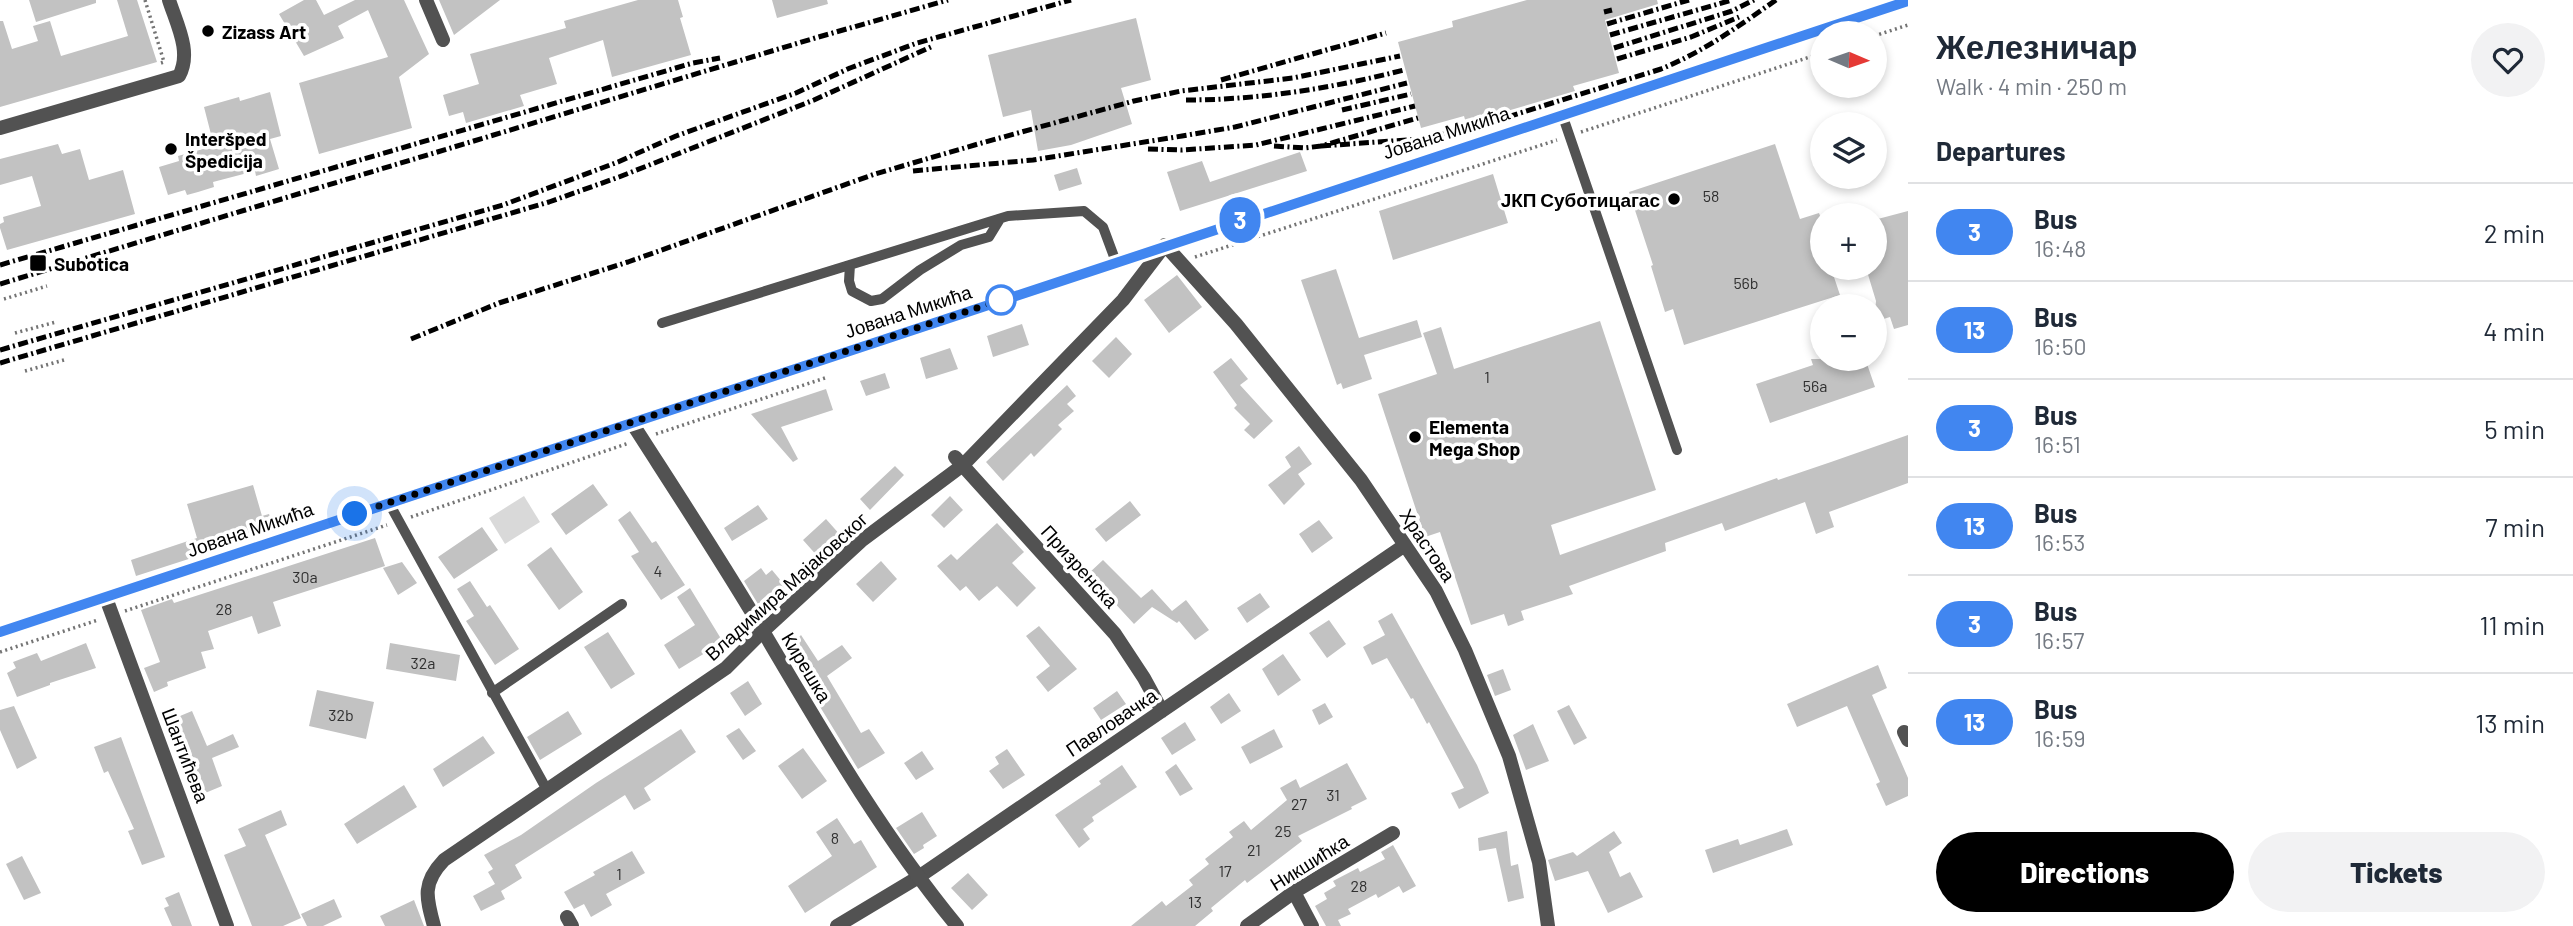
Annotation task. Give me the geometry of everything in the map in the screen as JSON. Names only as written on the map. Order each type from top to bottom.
[{"type":"street","points":[[0,128],[179,76],[186,64],[184,44],[169,0]]},
{"type":"street","points":[[426,0],[443,40]]},
{"type":"street","name":"Јована Микића","points":[[0,632],[1908,1]]},
{"type":"street","name":"Храстова","points":[[1165,245],[1236,324],[1303,405],[1361,480],[1436,590],[1465,650],[1508,756],[1539,862],[1548,926]]},
{"type":"street","name":"Владимира Мајаковског","points":[[434,926],[427,887],[433,872],[444,860],[726,668],[762,631],[861,541],[959,461],[1123,300],[1165,245]]},
{"type":"street","name":"Кирешка","points":[[632,423],[832,747],[917,878],[957,926]]},
{"type":"street","name":"Призренска","points":[[959,461],[1115,634],[1162,711]]},
{"type":"street","name":"Павловачка","points":[[837,926],[917,878],[1405,545]]},
{"type":"street","name":"Шантићева","points":[[106,598],[228,926]]},
{"type":"street","name":"Никшићка","points":[[1247,926],[1294,892],[1393,833]]},
{"type":"street","points":[[1294,892],[1312,926]]},
{"type":"lane","points":[[1562,114],[1677,450]]},
{"type":"lane","points":[[662,323],[1008,216],[1084,211],[1103,227],[1116,262]]},
{"type":"lane","points":[[850,265],[849,281],[852,291],[872,301],[882,299],[920,270],[961,245],[989,237],[1000,219]]},
{"type":"lane","points":[[389,503],[547,790]]},
{"type":"lane","points":[[492,693],[622,604]]},
{"type":"path","points":[[145,0],[164,62],[151,66]]},
{"type":"path","points":[[1887,32],[1908,25]]},
{"type":"path","points":[[1180,262],[1810,57]]},
{"type":"path","points":[[4,299],[47,286]]},
{"type":"path","points":[[15,334],[56,322]]},
{"type":"path","points":[[25,371],[64,360]]},
{"type":"path","points":[[0,652],[399,522],[841,373]]},
{"type":"shaded area","points":[[524,496],[540,522],[505,544],[489,518]]},
{"type":"building","points":[[29,0],[96,0],[96,3],[36,22]]},
{"type":"building","points":[[117,0],[137,0],[157,62],[0,107],[0,21],[3,21],[12,49],[38,41],[33,26],[50,21],[61,56],[128,36]]},
{"type":"building","points":[[304,0],[316,0],[324,15],[355,0],[404,0],[429,54],[399,77],[412,128],[319,154],[299,83],[388,57],[368,10],[338,26],[344,38],[304,56],[279,14]]},
{"type":"building","points":[[439,0],[500,0],[454,35]]},
{"type":"building","points":[[638,0],[678,0],[683,17],[680,18],[691,55],[612,77],[603,40],[549,58],[557,84],[520,95],[524,106],[466,123],[463,112],[449,116],[443,95],[479,84],[470,54],[566,28],[564,21]]},
{"type":"building","points":[[772,0],[827,0],[828,4],[777,18]]},
{"type":"building","points":[[1527,0],[1657,0],[1658,4],[1605,20],[1619,73],[1573,86],[1575,91],[1466,123],[1464,116],[1421,128],[1398,42],[1453,27],[1452,21]]},
{"type":"building","points":[[1136,18],[1151,80],[1121,88],[1132,124],[1071,145],[1038,151],[1031,110],[1003,117],[988,55]]},
{"type":"building","points":[[270,92],[281,136],[270,139],[279,169],[256,176],[255,171],[213,182],[214,187],[187,195],[185,190],[168,195],[159,167],[179,161],[178,156],[214,146],[204,107],[239,97],[240,101]]},
{"type":"building","points":[[58,144],[62,154],[80,149],[89,180],[123,170],[135,214],[7,250],[0,228],[0,224],[4,222],[3,217],[41,206],[32,176],[0,185],[0,159]]},
{"type":"building","points":[[1775,144],[1800,219],[1810,216],[1810,280],[1835,280],[1840,294],[1810,294],[1810,305],[1684,345],[1673,309],[1665,312],[1629,192]]},
{"type":"building","points":[[1300,152],[1307,171],[1180,211],[1167,172],[1202,161],[1210,182]]},
{"type":"building","points":[[1077,168],[1082,184],[1059,191],[1054,175]]},
{"type":"building","points":[[1493,174],[1508,223],[1393,260],[1379,211]]},
{"type":"building","points":[[1908,211],[1908,325],[1894,329],[1890,317],[1887,318],[1887,294],[1874,294],[1870,280],[1887,280],[1887,217]]},
{"type":"building","points":[[1336,269],[1359,338],[1417,320],[1422,337],[1364,355],[1372,379],[1343,389],[1341,383],[1337,385],[1301,280]]},
{"type":"building","points":[[1177,275],[1202,307],[1169,333],[1144,300]]},
{"type":"building","points":[[1600,321],[1656,490],[1551,525],[1560,555],[1908,435],[1908,483],[1829,512],[1834,527],[1816,534],[1805,502],[1725,531],[1722,523],[1665,543],[1666,551],[1569,586],[1573,594],[1521,611],[1524,620],[1508,626],[1504,614],[1471,625],[1440,532],[1425,537],[1378,394],[1437,374],[1423,333],[1441,327],[1454,369]]},
{"type":"building","points":[[1022,324],[1029,345],[993,357],[987,336]]},
{"type":"building","points":[[1116,337],[1132,354],[1109,378],[1092,361]]},
{"type":"building","points":[[950,348],[958,369],[926,379],[920,358]]},
{"type":"building","points":[[1231,358],[1248,379],[1240,385],[1273,421],[1254,439],[1244,430],[1250,424],[1234,408],[1237,405],[1213,372]]},
{"type":"building","points":[[1810,366],[1810,371],[1869,371],[1875,387],[1770,423],[1756,384]]},
{"type":"building","points":[[885,373],[890,388],[866,396],[860,381]]},
{"type":"building","points":[[1067,385],[1076,396],[1067,404],[1074,411],[1058,425],[1062,429],[1034,457],[1031,453],[1003,481],[986,462]]},
{"type":"building","points":[[826,389],[833,410],[781,427],[798,459],[793,462],[751,414]]},
{"type":"building","points":[[1299,446],[1312,464],[1298,474],[1305,484],[1284,505],[1268,485],[1291,467],[1285,457]]},
{"type":"building","points":[[895,466],[904,475],[870,510],[860,499]]},
{"type":"building","points":[[593,484],[608,505],[566,535],[551,514]]},
{"type":"building","points":[[253,485],[262,516],[269,514],[275,531],[136,576],[131,560],[197,538],[187,504]]},
{"type":"building","points":[[950,496],[963,510],[944,528],[931,515]]},
{"type":"building","points":[[1130,501],[1141,515],[1106,542],[1095,529]]},
{"type":"building","points":[[758,505],[768,519],[732,541],[724,528]]},
{"type":"building","points":[[630,511],[652,543],[656,541],[685,585],[661,600],[631,556],[639,552],[618,520]]},
{"type":"building","points":[[826,519],[842,537],[819,558],[803,540]]},
{"type":"building","points":[[1319,520],[1333,538],[1312,553],[1299,534]]},
{"type":"building","points":[[997,523],[1024,552],[1012,563],[1036,588],[1017,607],[997,586],[979,601],[966,586],[960,591],[937,566],[951,554],[957,560]]},
{"type":"building","points":[[482,527],[498,550],[454,579],[438,557]]},
{"type":"building","points":[[375,538],[385,566],[273,602],[281,626],[258,634],[252,616],[208,631],[214,649],[201,652],[206,668],[167,682],[168,686],[154,692],[144,668],[160,662],[141,610],[172,599],[174,603]]},
{"type":"building","points":[[551,547],[583,592],[559,610],[527,565]]},
{"type":"building","points":[[1103,560],[1141,598],[1152,589],[1172,611],[1186,600],[1209,630],[1195,640],[1179,621],[1177,623],[1152,607],[1134,624],[1088,574]]},
{"type":"building","points":[[881,561],[897,579],[873,602],[856,584]]},
{"type":"building","points":[[402,562],[417,583],[398,595],[383,568]]},
{"type":"building","points":[[761,568],[766,575],[772,570],[787,588],[766,609],[761,609],[744,581]]},
{"type":"building","points":[[470,581],[487,607],[490,605],[519,649],[495,665],[466,621],[474,616],[457,589]]},
{"type":"building","points":[[690,588],[723,642],[679,669],[664,645],[695,625],[677,597]]},
{"type":"building","points":[[1260,593],[1270,607],[1247,623],[1237,608]]},
{"type":"building","points":[[1392,613],[1477,765],[1489,793],[1459,809],[1451,793],[1464,788],[1429,722],[1427,724],[1387,658],[1372,665],[1363,647],[1385,635],[1378,621]]},
{"type":"building","points":[[1329,620],[1346,644],[1327,658],[1309,633]]},
{"type":"building","points":[[1039,626],[1077,669],[1048,692],[1036,677],[1050,666],[1026,636]]},
{"type":"building","points":[[608,632],[635,674],[611,689],[584,647]]},
{"type":"building","points":[[801,635],[818,661],[842,645],[852,658],[827,676],[861,733],[869,729],[885,753],[858,769],[786,651]]},
{"type":"building","points":[[86,643],[96,668],[17,697],[7,673],[16,668],[13,662],[37,653],[41,661]]},
{"type":"building","points":[[390,643],[460,655],[456,681],[386,669]]},
{"type":"building","points":[[1283,654],[1301,680],[1278,696],[1262,669]]},
{"type":"building","points":[[1878,665],[1887,688],[1872,695],[1908,778],[1908,796],[1886,806],[1876,784],[1880,782],[1847,706],[1797,727],[1787,704]]},
{"type":"building","points":[[1503,669],[1511,690],[1495,696],[1487,675]]},
{"type":"building","points":[[748,681],[762,704],[745,716],[730,693]]},
{"type":"building","points":[[317,690],[374,702],[366,739],[309,726]]},
{"type":"building","points":[[1117,691],[1126,704],[1101,720],[1093,708]]},
{"type":"building","points":[[1229,693],[1241,711],[1221,724],[1210,707]]},
{"type":"building","points":[[1325,703],[1333,717],[1319,725],[1312,710]]},
{"type":"building","points":[[1569,705],[1587,738],[1574,745],[1557,711]]},
{"type":"building","points":[[14,706],[37,758],[17,769],[0,730],[0,710]]},
{"type":"building","points":[[192,711],[207,746],[233,734],[239,747],[212,758],[222,786],[198,796],[168,721]]},
{"type":"building","points":[[568,711],[582,734],[540,760],[527,737]]},
{"type":"building","points":[[1185,722],[1196,740],[1172,755],[1161,738]]},
{"type":"building","points":[[1533,724],[1549,761],[1526,770],[1513,735]]},
{"type":"building","points":[[739,728],[756,751],[743,760],[726,736]]},
{"type":"building","points":[[681,729],[696,752],[644,788],[651,800],[634,810],[625,795],[515,865],[522,878],[501,891],[505,899],[481,911],[473,896],[495,884],[488,872],[493,869],[484,855],[521,835]]},
{"type":"building","points":[[1274,729],[1283,747],[1250,764],[1241,747]]},
{"type":"building","points":[[483,736],[495,753],[443,787],[433,769]]},
{"type":"building","points":[[121,737],[165,857],[142,865],[128,831],[134,829],[108,771],[104,773],[94,747]]},
{"type":"building","points":[[803,748],[827,781],[802,799],[778,766]]},
{"type":"building","points":[[1007,749],[1025,775],[1003,789],[989,771],[999,764],[995,757]]},
{"type":"building","points":[[922,751],[934,769],[916,780],[904,763]]},
{"type":"building","points":[[1347,763],[1367,799],[1298,836],[1302,841],[1247,883],[1245,880],[1211,908],[1213,911],[1195,926],[1131,926],[1162,901],[1166,906],[1193,885],[1189,880],[1209,864],[1205,859],[1233,837],[1229,832],[1244,821],[1251,830],[1287,800],[1280,788],[1296,779],[1300,788]]},
{"type":"building","points":[[1176,764],[1193,789],[1180,796],[1165,772]]},
{"type":"building","points":[[1122,765],[1137,787],[1092,817],[1094,821],[1083,829],[1090,839],[1079,848],[1055,815],[1101,784],[1099,781]]},
{"type":"building","points":[[404,785],[417,807],[357,844],[344,824]]},
{"type":"building","points":[[281,810],[287,825],[265,835],[301,918],[283,926],[252,926],[224,855],[246,846],[238,829]]},
{"type":"building","points":[[922,812],[937,836],[914,854],[896,828]]},
{"type":"building","points":[[837,818],[854,844],[861,840],[877,867],[805,913],[788,886],[832,856],[816,832]]},
{"type":"building","points":[[1787,829],[1793,845],[1713,873],[1705,850],[1738,839],[1740,845]]},
{"type":"building","points":[[1507,831],[1511,866],[1518,864],[1524,898],[1508,902],[1496,848],[1479,851],[1478,838]]},
{"type":"building","points":[[1614,831],[1622,843],[1609,852],[1620,877],[1630,872],[1643,897],[1608,913],[1588,871],[1555,881],[1548,860],[1573,852],[1577,856]]},
{"type":"building","points":[[1393,845],[1416,886],[1403,893],[1399,886],[1378,898],[1376,894],[1348,909],[1351,914],[1338,920],[1341,926],[1326,926],[1315,906],[1327,899],[1324,893],[1336,886],[1333,881],[1358,868],[1360,872],[1385,859],[1381,852]]},
{"type":"building","points":[[632,851],[645,873],[606,894],[612,905],[591,917],[584,904],[574,909],[564,892],[595,875],[593,872]]},
{"type":"building","points":[[22,856],[41,893],[24,900],[6,864]]},
{"type":"building","points":[[968,873],[988,895],[972,910],[951,888]]},
{"type":"building","points":[[179,892],[192,926],[172,926],[164,908],[169,906],[165,898]]},
{"type":"building","points":[[334,899],[342,917],[323,926],[307,926],[301,914]]},
{"type":"building","points":[[414,900],[424,926],[385,926],[380,916]]},
{"type":"railway","points":[[0,284],[948,0]]},
{"type":"railway","points":[[0,350],[503,205],[618,162],[676,136],[796,93],[850,68],[917,43],[1071,0]]},
{"type":"railway","points":[[1607,24],[1689,0]]},
{"type":"railway","points":[[1610,35],[1732,0]]},
{"type":"railway","points":[[1614,48],[1732,11],[1754,0]]},
{"type":"railway","points":[[1321,146],[1420,139],[1485,124],[1661,69],[1706,47],[1776,0]]},
{"type":"railway","points":[[1604,12],[1612,10]]},
{"type":"railway","points":[[1617,59],[1691,37],[1739,17]]},
{"type":"railway","points":[[1221,80],[1386,33]]},
{"type":"railway","points":[[0,363],[549,202],[814,100],[933,46]]},
{"type":"railway","points":[[411,339],[499,303],[628,262],[875,174],[978,144],[1134,101],[1181,91],[1293,78],[1400,56]]},
{"type":"railway","points":[[0,265],[693,63],[720,58]]},
{"type":"railway","points":[[1186,100],[1296,92],[1404,70]]},
{"type":"railway","points":[[913,171],[1033,160],[1235,127],[1407,83]]},
{"type":"railway","points":[[1342,110],[1411,94]]},
{"type":"railway","points":[[1148,149],[1182,150],[1256,145],[1415,106]]},
{"type":"railway","points":[[1274,146],[1321,146],[1418,118]]},
{"type":"bus line","name":"3","points":[[0,632],[1908,1]]},
{"type":"place","name":"Zizass Art","points":[[208,31]]},
{"type":"place","name":"Interšped Špedicija","points":[[171,149]]},
{"type":"place","name":"ЈКП Суботицагас","points":[[1674,199]]},
{"type":"place","name":"Subotica","points":[[38,263]]},
{"type":"place","name":"Elementa Mega Shop","points":[[1415,437]]},
{"type":"route","points":[[355,514],[1001,300]]}]
